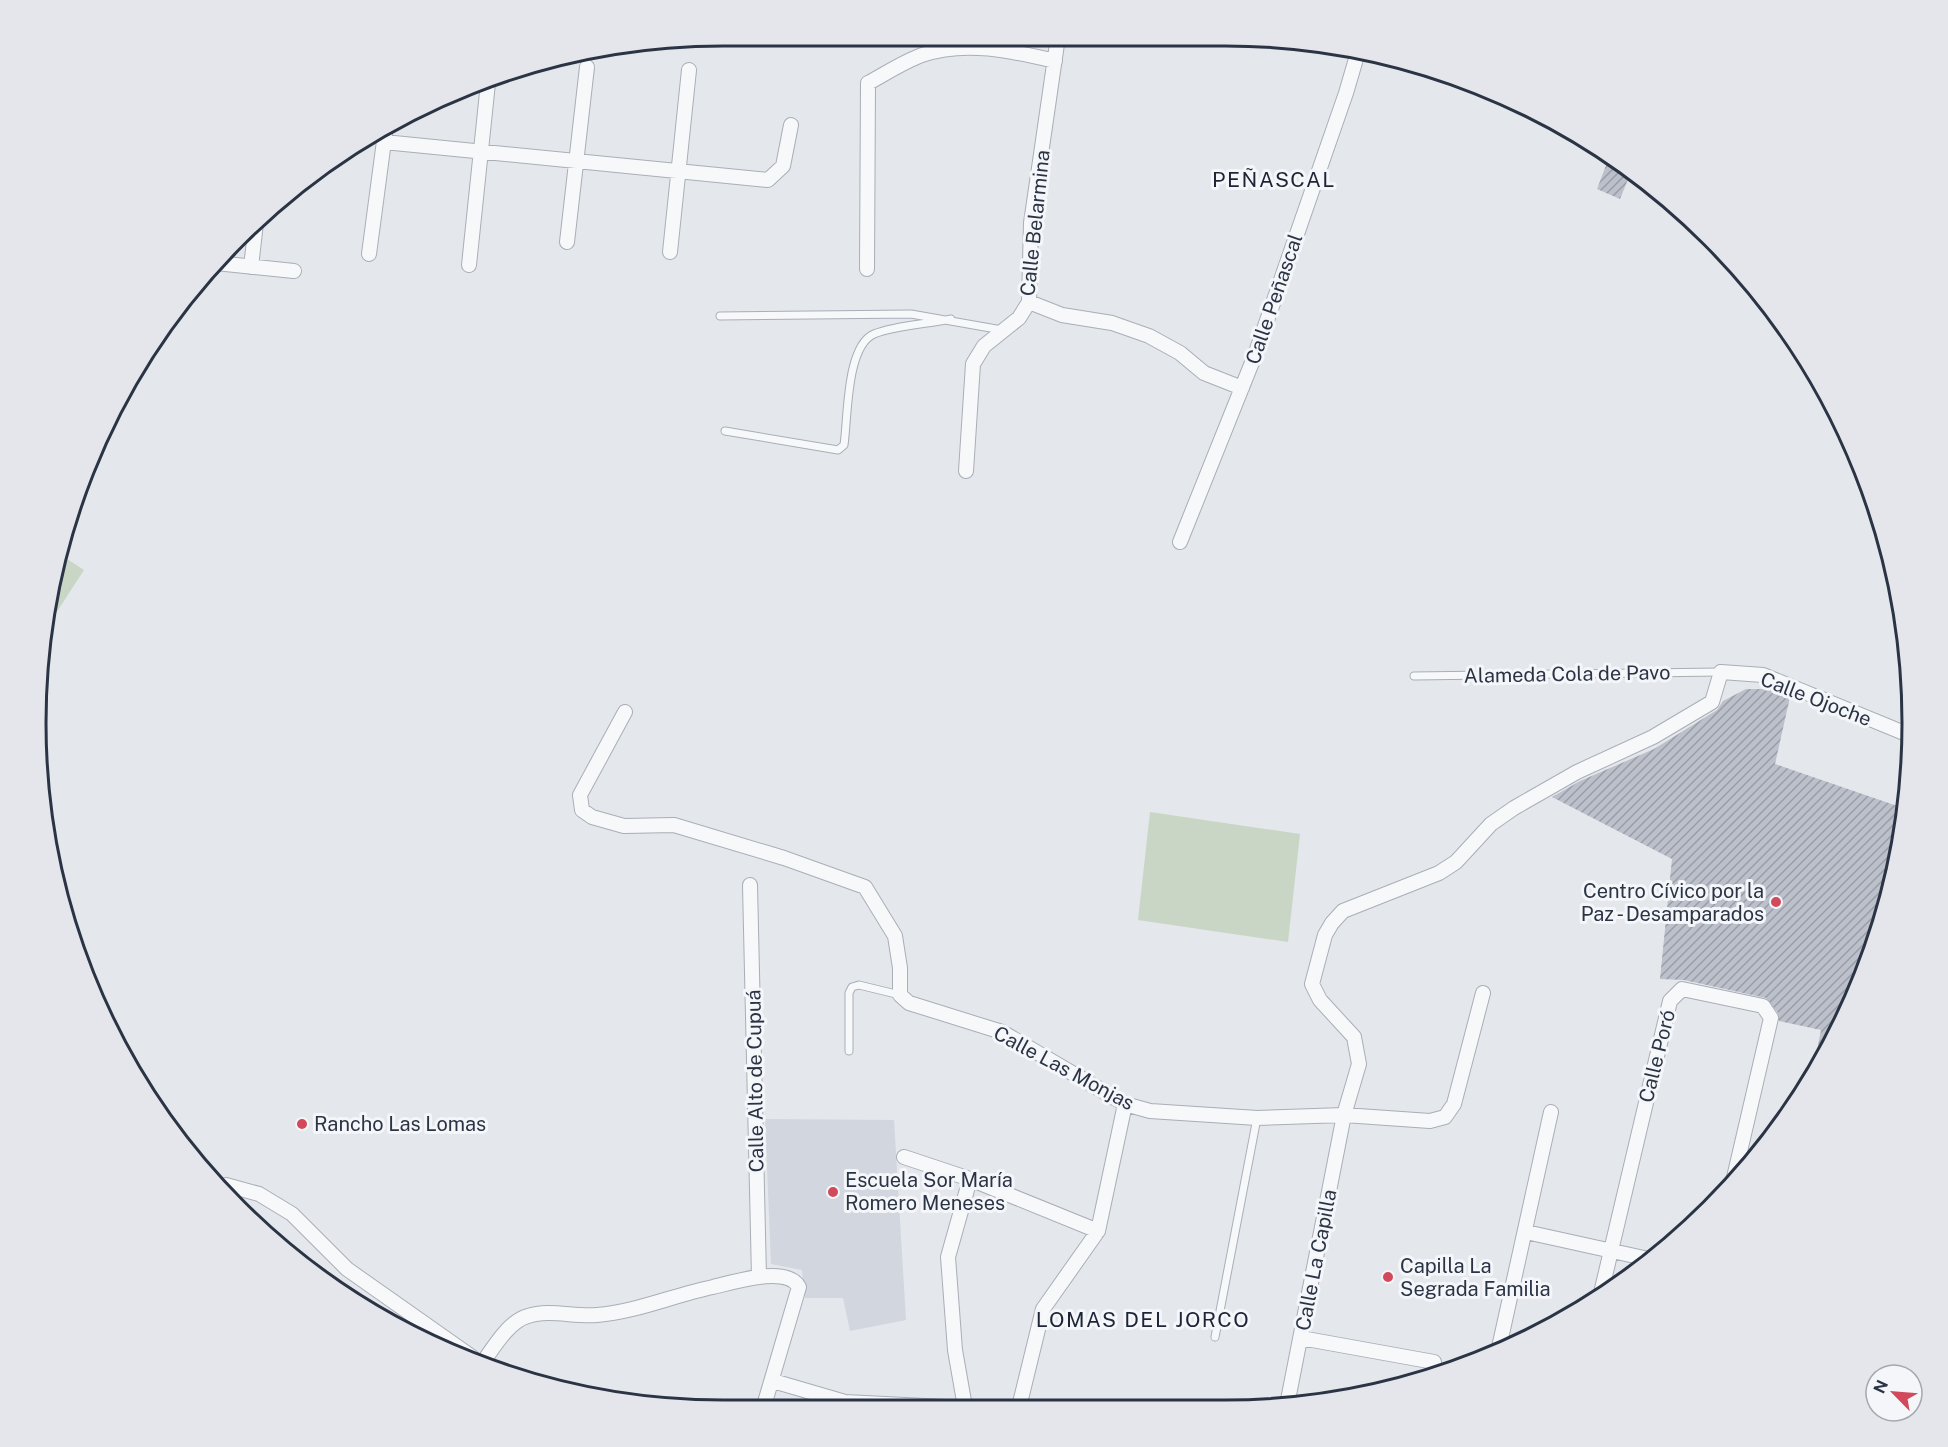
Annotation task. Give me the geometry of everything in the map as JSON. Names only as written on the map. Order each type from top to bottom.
[{"type":"street","name":"Calle Belarmina","points":[[966,471],[973,364],[984,346],[1019,318],[1029,303],[1031,223],[1057,46]]},
{"type":"street","points":[[867,269],[868,83],[922,55],[958,48],[1007,50],[1055,61]]},
{"type":"street","name":"Calle Peñascal","points":[[1180,542],[1242,388],[1339,115],[1356,60]]},
{"type":"street","points":[[567,242],[578,163],[587,67]]},
{"type":"street","points":[[670,252],[689,70]]},
{"type":"street","points":[[470,265],[479,153],[487,89]]},
{"type":"street","points":[[384,142],[768,180],[783,165],[791,125]]},
{"type":"street","points":[[369,254],[385,137]]},
{"type":"street","points":[[251,267],[255,236]]},
{"type":"street","points":[[227,264],[294,271]]},
{"type":"street","points":[[1029,303],[1062,315],[1112,323],[1149,336],[1180,352],[1204,373],[1242,388]]},
{"type":"street","name":"Calle Ojoche","points":[[1721,672],[1763,675],[1902,732]]},
{"type":"street","name":"Calle La Capilla","points":[[1289,1397],[1344,1115],[1359,1064],[1354,1037],[1320,1000],[1312,984],[1322,945],[1332,922],[1343,911],[1439,873],[1456,862],[1491,824],[1514,808],[1577,772],[1653,737],[1712,702],[1721,672]]},
{"type":"street","points":[[625,712],[580,795],[582,810],[592,818],[624,826],[674,825],[784,858],[865,887],[895,936],[900,995]]},
{"type":"street","name":"Calle Alto de Cupuá","points":[[750,885],[759,1277]]},
{"type":"street","name":"Calle Poró","points":[[1611,1250],[1670,1001],[1682,989],[1763,1006],[1771,1018],[1737,1166]]},
{"type":"street","name":"Calle Las Monjas","points":[[900,995],[909,1003],[1002,1032],[1125,1104],[1150,1111],[1257,1118],[1344,1115],[1430,1120],[1445,1117],[1454,1104],[1483,993]]},
{"type":"street","points":[[1021,1400],[1043,1309],[1098,1231],[1125,1104]]},
{"type":"street","points":[[1500,1342],[1551,1112]]},
{"type":"street","points":[[904,1157],[970,1179],[1098,1231]]},
{"type":"street","points":[[964,1400],[955,1350],[948,1257],[970,1179]]},
{"type":"street","points":[[230,1186],[259,1194],[292,1214],[347,1269],[455,1345]]},
{"type":"street","points":[[1526,1232],[1641,1257]]},
{"type":"street","points":[[1603,1285],[1611,1250]]},
{"type":"street","points":[[486,1358],[507,1331],[526,1316],[597,1315],[638,1308],[699,1290],[759,1277],[788,1276],[795,1279],[800,1287],[766,1400]]},
{"type":"street","points":[[1301,1338],[1434,1362]]},
{"type":"street","points":[[773,1381],[838,1400]]},
{"type":"lane","points":[[720,316],[911,314],[1002,330]]},
{"type":"lane","points":[[725,431],[838,450],[844,445],[853,364],[860,347],[874,334],[951,320]]},
{"type":"lane","name":"Alameda Cola de Pavo","points":[[1414,676],[1721,672]]},
{"type":"lane","points":[[849,1051],[849,993],[852,987],[859,985],[900,995]]},
{"type":"lane","points":[[1215,1337],[1257,1118]]},
{"type":"shaded area","name":"Escuela Sor María Romero Meneses","points":[[765,1119],[894,1120],[906,1320],[850,1331],[843,1298],[805,1298],[802,1270],[771,1264]]},
{"type":"green space","points":[[67,559],[84,570],[56,613]]},
{"type":"green space","points":[[1150,812],[1300,834],[1288,942],[1138,920]]},
{"type":"building","points":[[1606,165],[1628,180],[1620,199],[1597,189]]},
{"type":"building","name":"Centro Cívico por la Paz - Desamparados","points":[[1746,689],[1768,689],[1790,697],[1775,764],[1897,806],[1888,856],[1866,941],[1850,983],[1817,1051],[1821,1030],[1779,1021],[1778,1013],[1766,998],[1684,980],[1660,979],[1672,859],[1552,797],[1580,781],[1654,749],[1717,710],[1723,701]]},
{"type":"place","name":"Centro Cívico por la Paz - Desamparados","points":[[1776,902]]},
{"type":"place","name":"Rancho Las Lomas","points":[[302,1124]]},
{"type":"place","name":"Escuela Sor María Romero Meneses","points":[[833,1192]]},
{"type":"place","name":"Capilla La Segrada Familia","points":[[1388,1277]]},
{"type":"district","name":"PEÑASCAL","points":[[1274,180]]},
{"type":"district","name":"LOMAS DEL JORCO","points":[[1143,1320]]}]
